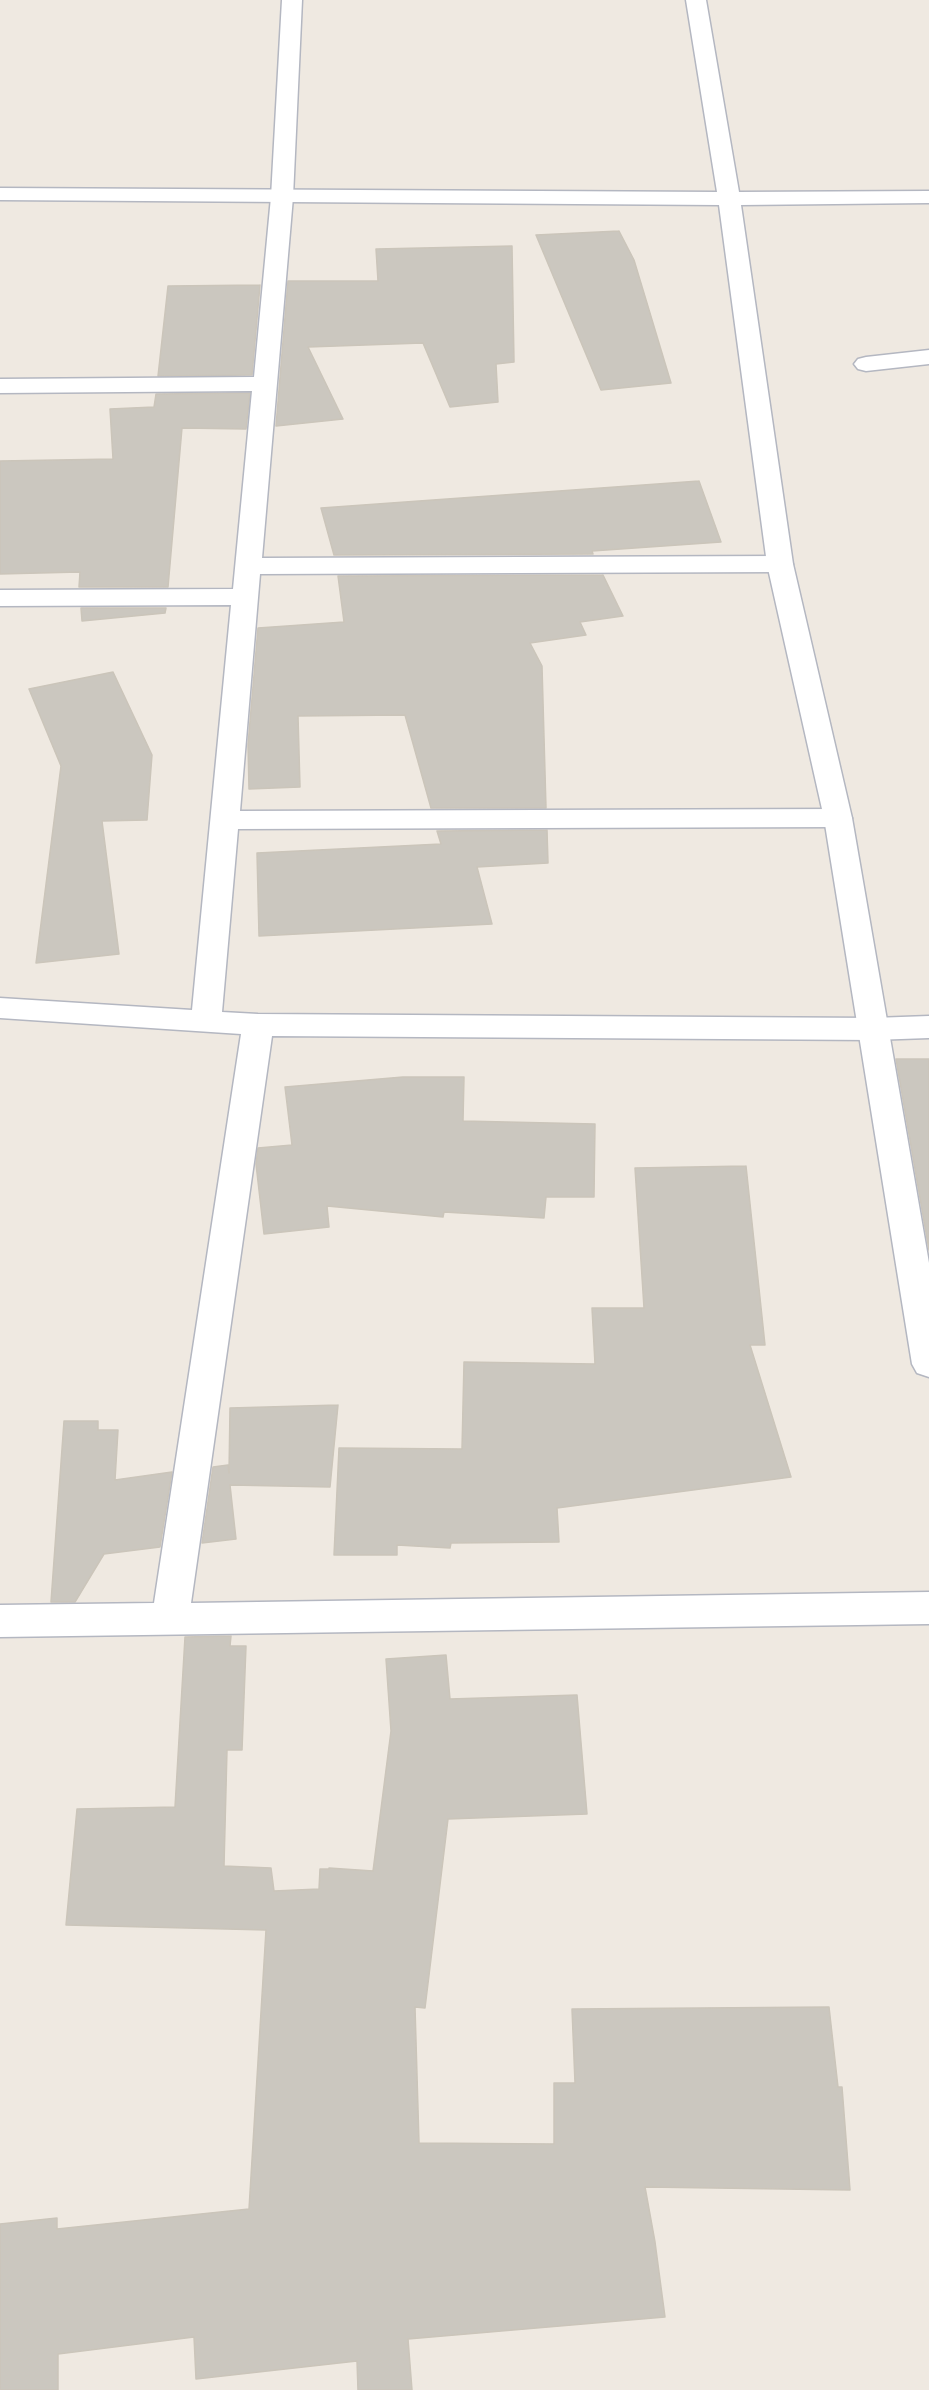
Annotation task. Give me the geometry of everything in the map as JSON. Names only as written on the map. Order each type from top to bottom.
[{"type":"street","points":[[206,1022],[282,197],[292,0]]},
{"type":"street","points":[[696,0],[729,199],[780,564],[838,818],[929,1364]]},
{"type":"street","points":[[0,194],[729,199],[929,197]]},
{"type":"street","points":[[866,364],[929,357]]},
{"type":"street","points":[[0,386],[265,384]]},
{"type":"street","points":[[248,566],[780,564]]},
{"type":"street","points":[[0,598],[245,597]]},
{"type":"street","points":[[225,820],[838,818]]},
{"type":"street","points":[[0,1008],[258,1025],[929,1028]]},
{"type":"street","points":[[170,1619],[258,1025]]},
{"type":"street","points":[[0,1621],[929,1608]]},
{"type":"building","points":[[619,231],[634,260],[671,383],[601,390],[536,235]]},
{"type":"building","points":[[512,246],[514,362],[496,364],[498,402],[450,407],[423,343],[308,347],[343,419],[276,426],[288,281],[378,281],[376,249]]},
{"type":"building","points":[[260,285],[252,375],[158,376],[168,286]]},
{"type":"building","points":[[250,393],[246,429],[182,428],[168,587],[79,587],[80,572],[0,574],[0,461],[113,459],[110,409],[154,407],[156,394]]},
{"type":"building","points":[[699,481],[721,542],[592,551],[593,554],[334,555],[321,508]]},
{"type":"building","points":[[603,575],[623,616],[580,622],[586,635],[530,643],[542,666],[546,808],[431,808],[405,715],[298,716],[300,787],[249,789],[248,745],[258,628],[344,622],[338,576]]},
{"type":"building","points":[[81,608],[166,608],[165,613],[82,621]]},
{"type":"building","points":[[113,672],[152,755],[147,820],[102,821],[119,954],[36,963],[61,766],[29,689]]},
{"type":"building","points":[[547,830],[548,863],[477,867],[492,924],[259,936],[257,853],[441,844],[437,831]]},
{"type":"building","points":[[896,1059],[929,1059],[929,1250]]},
{"type":"building","points":[[403,1077],[464,1077],[463,1121],[595,1124],[594,1197],[546,1197],[544,1218],[444,1212],[443,1217],[327,1206],[329,1227],[264,1234],[256,1164],[258,1148],[292,1145],[285,1087]]},
{"type":"building","points":[[746,1166],[765,1345],[750,1345],[791,1477],[557,1508],[559,1542],[451,1543],[450,1548],[397,1545],[397,1555],[334,1555],[339,1448],[462,1449],[464,1362],[595,1364],[592,1308],[644,1308],[635,1168]]},
{"type":"building","points":[[338,1405],[330,1487],[230,1485],[236,1539],[202,1543],[213,1467],[228,1465],[229,1473],[230,1408]]},
{"type":"building","points":[[64,1421],[98,1421],[98,1430],[118,1430],[115,1480],[172,1472],[160,1547],[104,1554],[75,1602],[51,1602]]},
{"type":"building","points":[[231,1636],[230,1646],[246,1646],[242,1750],[227,1750],[224,1866],[271,1868],[274,1891],[319,1889],[320,1869],[373,1871],[391,1731],[386,1659],[446,1655],[450,1699],[577,1695],[587,1814],[448,1819],[425,2008],[415,2007],[419,2143],[554,2144],[554,2083],[575,2083],[572,2009],[829,2007],[838,2087],[842,2087],[850,2190],[645,2187],[665,2317],[408,2339],[412,2390],[358,2390],[357,2361],[196,2379],[194,2337],[58,2354],[58,2390],[0,2390],[0,2224],[57,2218],[57,2229],[249,2209],[266,1930],[66,1925],[77,1809],[175,1807],[185,1637]]}]
